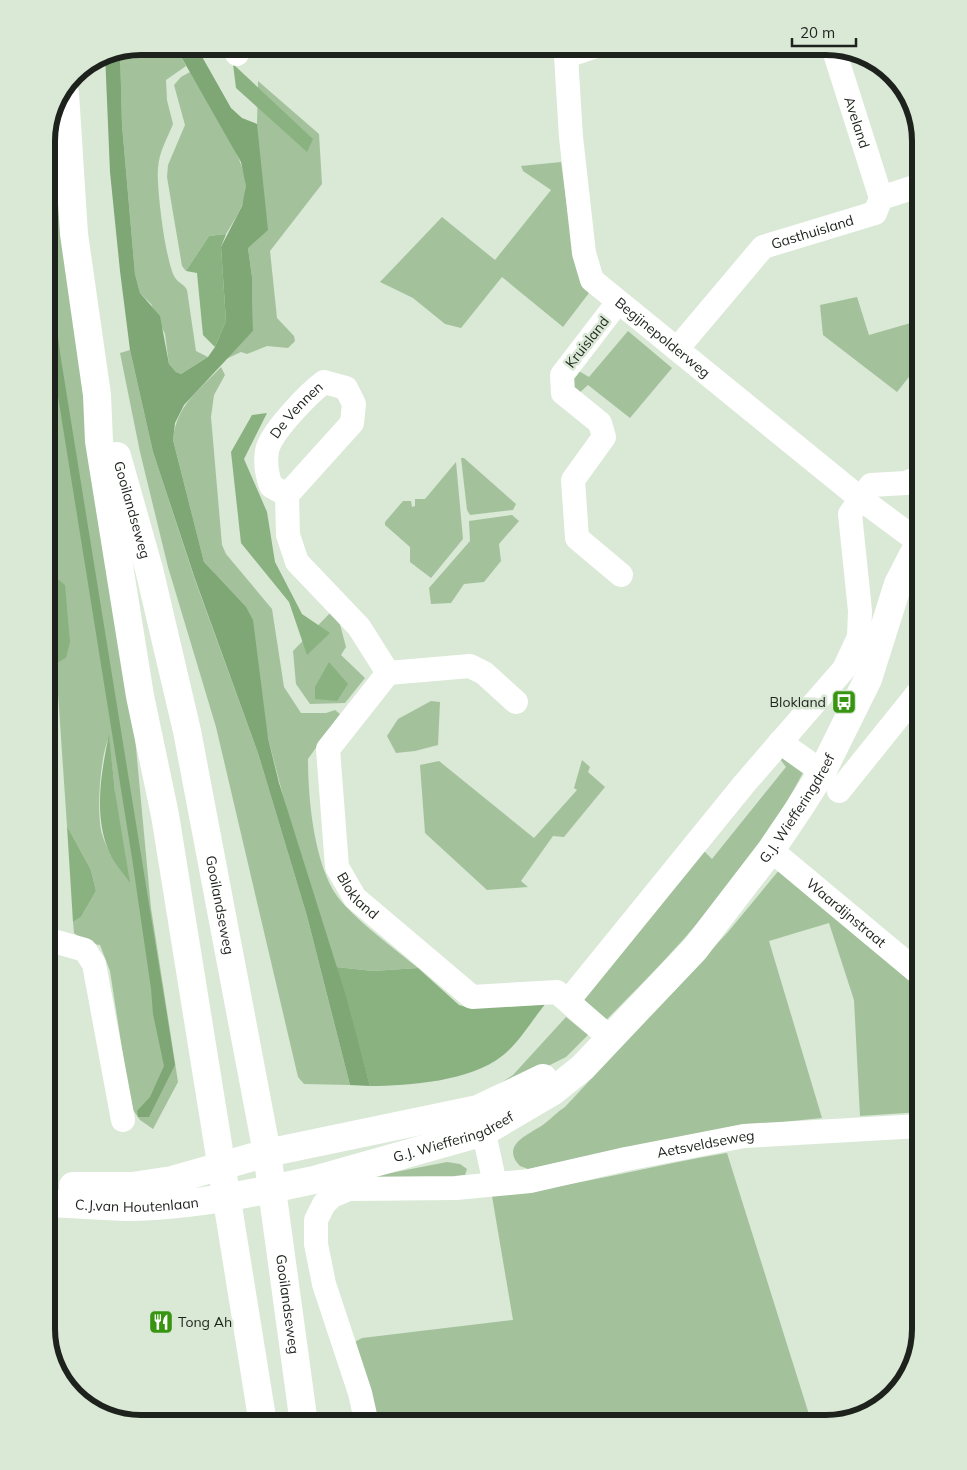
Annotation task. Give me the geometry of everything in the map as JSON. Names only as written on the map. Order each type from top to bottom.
[{"type":"main road","name":"Gooilandseweg","points":[[66,99],[74,234],[97,395],[99,441],[140,696],[165,816],[223,1166],[261,1415]]},
{"type":"main road","name":"Gooilandseweg","points":[[97,395],[112,436],[149,569],[187,731],[266,1153],[303,1415]]},
{"type":"main road","name":"G.J. Wiefferingdreef","points":[[228,1198],[314,1180],[481,1120],[543,1078],[610,1038],[649,1000],[695,949],[771,850],[830,781],[868,679],[898,584],[912,556]]},
{"type":"main road","name":"G.J. Wiefferingdreef","points":[[223,1166],[266,1153],[481,1120]]},
{"type":"main road","name":"C.J.van Houtenlaan","points":[[55,1184],[132,1186],[172,1180],[223,1166]]},
{"type":"main road","name":"C.J.van Houtenlaan","points":[[55,1203],[128,1207],[228,1198]]},
{"type":"street","name":"Begijnepolderweg","points":[[564,55],[584,253],[592,280],[861,499],[912,534]]},
{"type":"street","name":"Aveland","points":[[836,56],[881,198]]},
{"type":"street","points":[[881,198],[912,188]]},
{"type":"street","name":"Gasthuisland","points":[[677,349],[764,247],[875,213],[881,198]]},
{"type":"street","name":"Kruisland","points":[[618,302],[562,375],[563,393],[600,423],[604,437],[573,480],[577,538],[621,575]]},
{"type":"street","name":"De Vennen","points":[[324,382],[346,388],[354,404],[352,423],[287,495],[271,486],[266,475],[267,450],[272,440],[306,396],[324,382]]},
{"type":"street","points":[[568,1001],[780,742],[844,669],[859,637],[860,611],[850,514],[871,485],[912,481]]},
{"type":"street","points":[[287,495],[288,536],[297,562],[359,627],[388,673],[470,666],[484,673],[516,702]]},
{"type":"street","name":"Blokland","points":[[388,673],[328,749],[337,868],[355,898],[472,997],[557,992],[610,1038]]},
{"type":"street","points":[[780,742],[830,781],[912,698]]},
{"type":"street","name":"Waardijnstraat","points":[[771,850],[912,968]]},
{"type":"street","points":[[55,942],[85,950],[94,964],[123,1120]]},
{"type":"street","points":[[481,1120],[495,1184]]},
{"type":"street","name":"Aetsveldseweg","points":[[365,1415],[360,1393],[324,1284],[315,1233],[316,1220],[324,1204],[340,1191],[530,1181],[626,1159],[744,1136],[912,1127]]},
{"type":"shaded area","points":[[141,55],[180,55],[186,66],[166,80],[167,100],[173,124],[159,162],[158,177],[162,225],[172,272],[187,290],[196,351],[208,357],[181,374],[176,372],[169,364],[165,334],[151,304],[140,293],[135,274],[122,125],[120,58]]},
{"type":"shaded area","points":[[180,55],[201,55],[231,108],[242,118],[257,124],[268,230],[248,248],[252,277],[253,331],[184,405],[175,423],[173,440],[204,562],[246,607],[253,620],[268,738],[279,783],[345,993],[370,1086],[350,1085],[307,916],[258,753],[195,579],[153,452],[130,350],[120,271],[110,172],[105,63],[120,58],[122,125],[135,274],[140,293],[160,316],[169,364],[176,372],[181,374],[208,357],[215,347],[226,321],[221,247],[242,206],[246,186],[241,162]]},
{"type":"shaded area","points":[[233,64],[313,139],[307,152],[236,88]]},
{"type":"shaded area","points":[[190,72],[233,145],[240,161],[246,187],[242,206],[226,234],[209,236],[186,271],[182,266],[167,177],[168,165],[185,125],[174,85],[181,77]]},
{"type":"shaded area","points":[[258,81],[319,134],[322,184],[270,251],[277,318],[294,336],[295,341],[288,348],[267,346],[247,354],[241,352],[226,359],[253,331],[252,277],[248,248],[257,124]]},
{"type":"shaded area","points":[[56,132],[135,737],[151,908],[178,1082],[153,1129],[140,1120],[131,1107],[110,971],[100,945],[87,943],[74,933],[73,922],[81,917],[96,891],[91,870],[67,826],[56,664],[66,658],[55,610]],"holes":[[[109,737],[115,792],[111,856],[102,834],[99,812],[101,771]]]},
{"type":"shaded area","points":[[561,162],[572,244],[589,293],[563,327],[502,277],[461,328],[445,324],[413,298],[380,282],[442,217],[495,260],[551,190],[523,171],[521,166]]},
{"type":"shaded area","points":[[226,234],[221,247],[226,321],[215,347],[203,335],[197,273],[186,271],[209,236]]},
{"type":"shaded area","points":[[857,297],[869,335],[912,323],[912,373],[897,392],[823,335],[820,305]]},
{"type":"shaded area","points":[[55,312],[175,1065],[149,1117],[138,1117],[137,1111],[150,1097],[164,1066],[153,1014],[132,858],[55,378]]},
{"type":"shaded area","points":[[628,331],[672,368],[630,418],[588,385],[578,394],[573,388],[572,376],[577,370],[589,377]]},
{"type":"shaded area","points":[[130,350],[153,452],[195,580],[258,753],[307,916],[350,1085],[304,1084],[298,1077],[216,727],[168,567],[140,452],[120,353]]},
{"type":"shaded area","points":[[221,367],[225,375],[214,395],[211,417],[222,545],[226,554],[272,609],[284,687],[301,713],[326,713],[335,710],[340,714],[308,759],[311,811],[323,866],[329,882],[344,905],[375,934],[418,968],[373,971],[336,967],[294,838],[268,738],[214,573],[204,562],[173,440],[175,428],[183,408]]},
{"type":"shaded area","points":[[267,413],[244,459],[267,512],[275,562],[302,614],[330,633],[307,655],[289,602],[241,543],[231,452],[252,415]]},
{"type":"shaded area","points":[[461,458],[464,458],[516,504],[513,510],[470,515],[467,510]]},
{"type":"shaded area","points":[[456,462],[463,539],[431,578],[410,562],[410,547],[385,525],[385,522],[403,501],[411,501],[412,507],[415,506],[415,499],[425,499]]},
{"type":"shaded area","points":[[512,515],[519,521],[499,544],[501,561],[484,582],[464,584],[451,603],[431,604],[429,588],[470,541],[469,521]]},
{"type":"shaded area","points":[[55,577],[65,585],[70,642],[66,658],[56,664]]},
{"type":"shaded area","points":[[332,611],[338,617],[346,647],[341,655],[365,678],[345,703],[310,704],[296,684],[293,651]]},
{"type":"shaded area","points":[[329,662],[348,684],[337,701],[315,699],[315,687]]},
{"type":"shaded area","points":[[431,701],[440,702],[438,745],[415,751],[396,753],[387,736],[398,719]]},
{"type":"shaded area","points":[[109,734],[115,792],[130,883],[110,854],[102,825],[100,810],[101,780]]},
{"type":"shaded area","points":[[784,753],[805,769],[763,838],[715,903],[605,1021],[582,1001],[704,851],[712,859],[786,767],[780,759]]},
{"type":"shaded area","points":[[582,760],[590,767],[588,772],[605,787],[564,837],[553,836],[521,881],[528,887],[487,890],[425,833],[420,765],[439,761],[534,838],[577,790],[574,788]]},
{"type":"shaded area","points":[[67,826],[91,870],[96,891],[81,917],[73,922]]},
{"type":"shaded area","points":[[780,869],[912,974],[912,1113],[860,1116],[854,1000],[829,923],[769,941],[822,1118],[674,1139],[528,1169],[520,1166],[514,1158],[513,1152],[519,1140],[544,1124],[565,1107],[728,932]]},
{"type":"shaded area","points":[[336,967],[373,971],[418,968],[459,1005],[469,1008],[546,1003],[514,1045],[489,1064],[474,1071],[439,1080],[403,1085],[370,1086]]},
{"type":"shaded area","points":[[566,1017],[588,1035],[566,1057],[532,1074],[494,1087],[513,1075]]},
{"type":"shaded area","points":[[727,1153],[809,1415],[371,1415],[351,1344],[362,1338],[513,1320],[492,1196],[551,1188]]},
{"type":"shaded area","points":[[447,1162],[460,1164],[467,1169],[465,1175],[452,1177],[370,1177]]},
{"type":"place","name":"Blokland","points":[[844,702]]},
{"type":"place","name":"Tong Ah","points":[[161,1322]]}]
